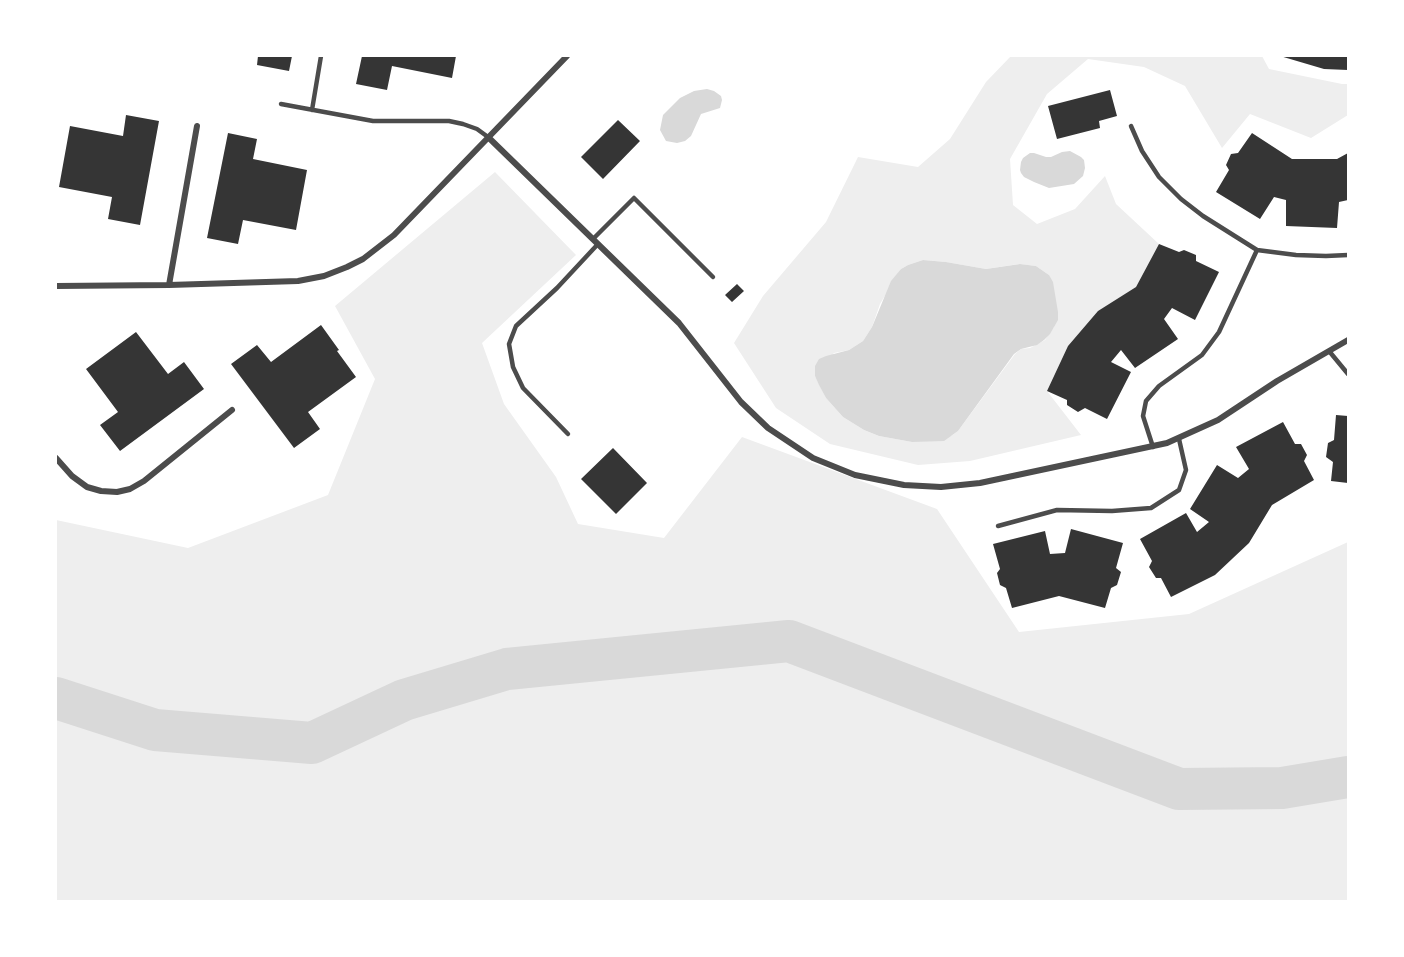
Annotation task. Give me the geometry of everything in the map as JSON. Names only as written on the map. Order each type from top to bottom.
[{"type":"street","points":[[56,286],[298,281],[324,276],[347,267],[363,259],[394,236],[567,56]]},
{"type":"street","points":[[169,285],[197,126]]},
{"type":"street","points":[[488,137],[679,323],[741,402],[768,428],[813,458],[855,475],[904,485],[941,487],[980,483],[1153,447],[1179,439],[1218,420],[1277,381],[1348,340]]},
{"type":"street","points":[[56,458],[72,476],[87,487],[117,492],[130,489],[144,481],[232,410]]},
{"type":"lane","points":[[312,110],[321,56]]},
{"type":"lane","points":[[281,104],[373,121],[449,121],[477,129],[488,137]]},
{"type":"lane","points":[[1131,126],[1142,151],[1159,177],[1181,199],[1203,216],[1257,250],[1296,255],[1348,255]]},
{"type":"lane","points":[[593,239],[634,198],[713,277]]},
{"type":"lane","points":[[568,434],[523,388],[513,366],[509,344],[516,326],[557,288],[598,244]]},
{"type":"lane","points":[[1153,447],[1143,416],[1146,401],[1159,386],[1202,355],[1208,347],[1219,332],[1257,250]]},
{"type":"lane","points":[[1329,351],[1348,374]]},
{"type":"lane","points":[[998,526],[1057,510],[1112,511],[1151,508],[1179,490],[1186,470],[1179,439]]},
{"type":"shaded area","points":[[1011,56],[1262,56],[1269,69],[1348,84],[1348,115],[1311,138],[1250,114],[1222,148],[1185,86],[1144,67],[1088,59],[1047,94],[1010,159],[1013,205],[1037,224],[1075,209],[1105,176],[1116,204],[1159,244],[1136,287],[1098,312],[1068,346],[1047,391],[1081,435],[970,461],[918,465],[830,444],[776,408],[734,343],[763,296],[826,222],[858,157],[918,167],[950,139],[986,82]],"holes":[[[923,260],[986,269],[1019,264],[1036,266],[1049,275],[1054,327],[1045,340],[1030,348],[1021,349],[1015,354],[958,431],[951,436],[912,442],[879,436],[864,430],[843,417],[826,398],[815,376],[834,353],[849,350],[863,341],[872,327],[880,304],[901,269]]]},
{"type":"shaded area","points":[[707,89],[721,96],[720,108],[701,114],[691,136],[685,141],[677,143],[666,141],[660,130],[663,115],[680,98],[694,91]]},
{"type":"shaded area","points":[[1070,151],[1084,160],[1085,168],[1083,176],[1074,184],[1049,188],[1024,177],[1021,173],[1021,162],[1030,153],[1051,157]]},
{"type":"shaded area","points":[[495,172],[576,255],[482,343],[504,404],[556,477],[578,524],[664,538],[742,437],[937,509],[1019,632],[1189,614],[1348,542],[1348,901],[56,901],[56,520],[188,548],[328,495],[375,379],[335,306]]},
{"type":"shaded area","points":[[923,260],[986,269],[1020,264],[1036,266],[1049,275],[1053,282],[1058,320],[1044,340],[1014,354],[958,431],[944,441],[912,442],[879,436],[843,417],[826,398],[815,376],[815,366],[819,359],[849,350],[863,341],[872,327],[891,281],[901,269]]},
{"type":"building","points":[[258,56],[292,56],[289,71],[257,65]]},
{"type":"building","points":[[362,56],[456,56],[452,78],[392,66],[387,90],[356,84]]},
{"type":"building","points":[[1280,56],[1348,56],[1348,70],[1324,69]]},
{"type":"building","points":[[1110,90],[1117,116],[1099,121],[1100,128],[1057,139],[1048,106]]},
{"type":"building","points":[[126,115],[159,121],[140,225],[108,219],[112,197],[59,187],[70,126],[123,136]]},
{"type":"building","points":[[618,120],[640,141],[603,179],[581,157]]},
{"type":"building","points":[[228,133],[257,139],[253,159],[307,170],[296,230],[243,220],[238,244],[207,238]]},
{"type":"building","points":[[1252,133],[1292,159],[1337,159],[1348,153],[1348,200],[1339,202],[1337,228],[1286,226],[1286,200],[1274,197],[1260,219],[1216,192],[1229,170],[1226,165],[1231,154],[1238,153]]},
{"type":"building","points":[[1159,244],[1179,252],[1184,250],[1196,255],[1196,261],[1219,272],[1195,320],[1172,308],[1164,319],[1178,339],[1135,368],[1121,350],[1111,362],[1131,372],[1107,419],[1085,408],[1078,412],[1067,405],[1067,400],[1047,391],[1068,346],[1098,311],[1136,287]]},
{"type":"building","points":[[737,284],[744,291],[732,302],[725,295]]},
{"type":"building","points":[[321,325],[356,377],[308,412],[320,429],[294,448],[231,364],[257,345],[271,362]]},
{"type":"building","points":[[136,332],[168,374],[184,362],[204,389],[120,451],[100,425],[118,412],[86,369]]},
{"type":"building","points":[[1336,415],[1348,416],[1348,483],[1331,481],[1333,462],[1326,457],[1328,443],[1334,440]]},
{"type":"building","points":[[1283,422],[1295,444],[1301,444],[1307,455],[1304,461],[1314,480],[1272,505],[1249,543],[1215,575],[1171,597],[1161,578],[1156,578],[1149,567],[1152,561],[1140,539],[1186,513],[1197,532],[1209,522],[1190,509],[1217,465],[1238,478],[1249,469],[1236,447]]},
{"type":"building","points":[[613,448],[647,483],[616,514],[581,479]]},
{"type":"building","points":[[1071,529],[1123,543],[1116,568],[1121,572],[1117,585],[1111,588],[1105,608],[1059,596],[1012,608],[1006,588],[1000,585],[997,573],[1000,569],[993,544],[1045,531],[1050,554],[1065,553]]},
{"type":"waterway","points":[[56,698],[155,730],[312,743],[404,700],[507,669],[789,641],[1179,789],[1282,788],[1348,777]]}]
